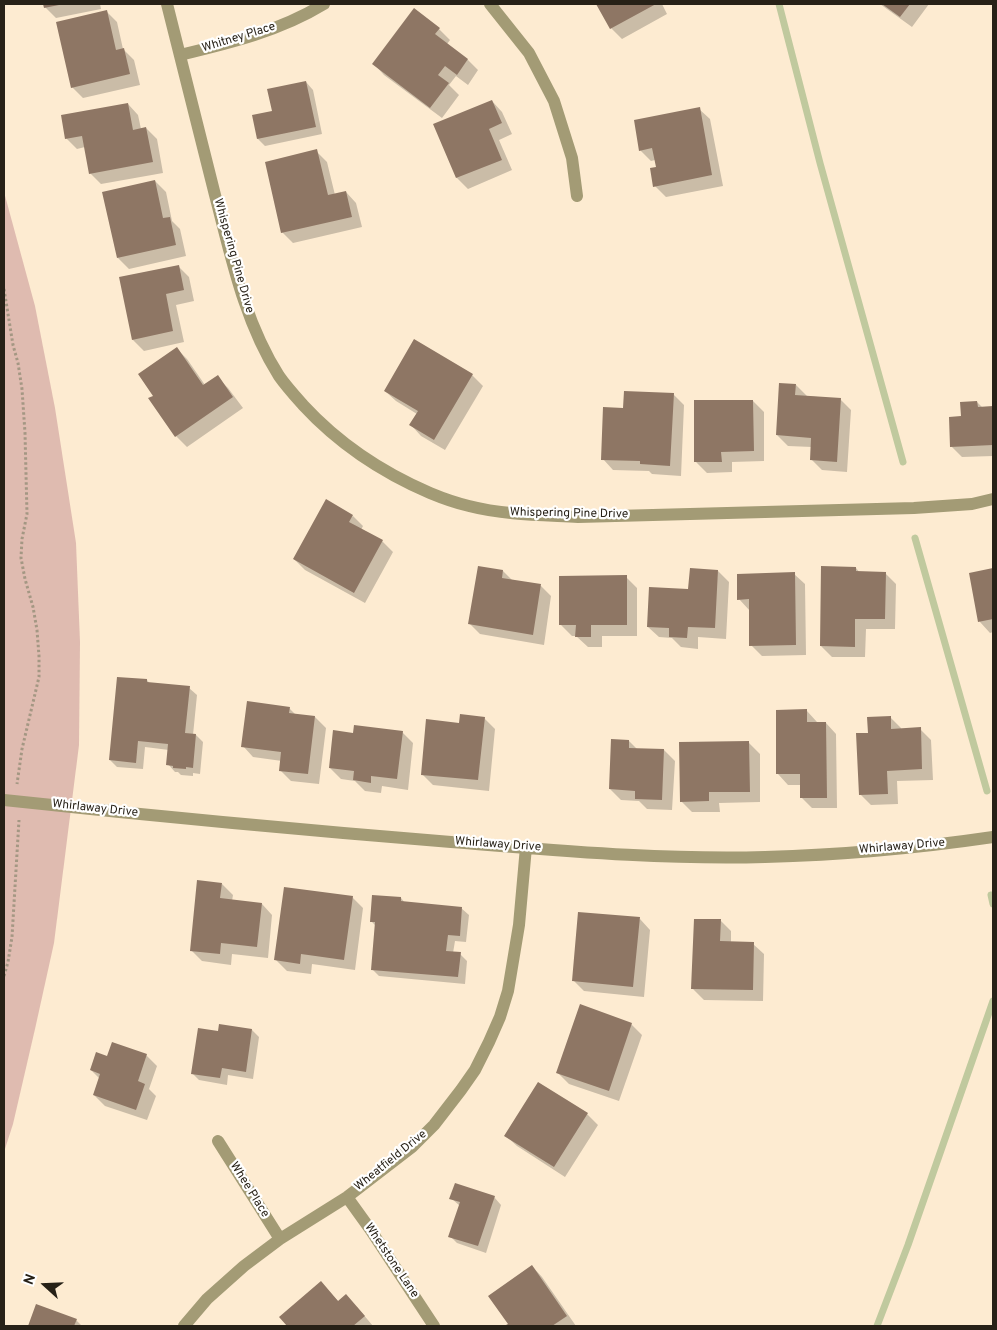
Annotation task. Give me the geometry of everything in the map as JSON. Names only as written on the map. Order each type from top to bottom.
[{"type":"street","name":"Whispering Pine Drive","points":[[167,4],[234,269],[253,326],[280,377],[296,398],[320,424],[373,464],[405,482],[440,497],[468,506],[530,515],[578,517],[914,508],[972,504],[993,500]]},
{"type":"street","name":"Whitney Place","points":[[180,55],[258,34],[287,23],[324,4]]},
{"type":"street","points":[[490,4],[529,54],[554,100],[572,158],[577,196]]},
{"type":"street","name":"Whirlaway Drive","points":[[4,800],[336,833],[623,854],[763,857],[815,855],[993,837]]},
{"type":"street","name":"Wheatfield Drive","points":[[184,1326],[227,1280],[244,1266],[280,1240],[347,1197],[412,1147],[434,1125],[461,1090],[475,1070],[500,1017],[508,991],[519,925],[526,848]]},
{"type":"street","name":"Whee Place","points":[[218,1141],[280,1240]]},
{"type":"street","name":"Whetstone Lane","points":[[347,1197],[434,1326]]},
{"type":"path","points":[[4,289],[22,388],[27,482],[27,514],[22,539],[22,558],[37,630],[39,656],[39,677],[16,784]]},
{"type":"path","points":[[4,976],[12,937],[19,821]]},
{"type":"shaded area","points":[[4,192],[35,306],[55,408],[76,543],[80,642],[79,745],[54,943],[13,1124],[4,1152]]},
{"type":"building","points":[[43,4],[59,4],[59,5],[44,8]]},
{"type":"building","points":[[596,4],[656,4],[610,29]]},
{"type":"building","points":[[882,4],[910,4],[900,17]]},
{"type":"building","points":[[414,8],[440,28],[435,34],[468,59],[457,75],[445,66],[438,75],[449,83],[430,108],[372,64]]},
{"type":"building","points":[[107,10],[116,50],[124,48],[130,74],[71,88],[56,22]]},
{"type":"building","points":[[306,81],[316,127],[257,139],[252,115],[272,111],[267,89]]},
{"type":"building","points":[[492,100],[502,123],[489,129],[502,160],[456,178],[433,124]]},
{"type":"building","points":[[128,103],[133,130],[146,127],[153,162],[89,174],[82,136],[65,139],[61,115]]},
{"type":"building","points":[[700,107],[712,175],[653,187],[650,168],[656,167],[652,148],[639,151],[634,120]]},
{"type":"building","points":[[317,149],[328,195],[346,191],[352,217],[281,233],[265,162]]},
{"type":"building","points":[[155,180],[163,218],[170,217],[176,245],[117,258],[102,192]]},
{"type":"building","points":[[179,265],[184,290],[166,294],[173,331],[132,340],[119,277]]},
{"type":"building","points":[[414,339],[473,374],[434,440],[409,425],[418,411],[384,391]]},
{"type":"building","points":[[177,347],[203,385],[218,375],[233,397],[175,437],[148,398],[153,396],[138,374]]},
{"type":"building","points":[[779,383],[796,384],[795,395],[841,398],[837,462],[810,460],[811,438],[776,435]]},
{"type":"building","points":[[624,391],[674,393],[670,466],[640,464],[640,461],[601,460],[603,407],[623,408]]},
{"type":"building","points":[[694,400],[753,400],[754,451],[721,452],[722,462],[694,462]]},
{"type":"building","points":[[977,401],[978,407],[993,406],[993,445],[950,447],[949,417],[961,416],[960,402]]},
{"type":"building","points":[[326,499],[353,515],[349,522],[383,540],[354,593],[293,559]]},
{"type":"building","points":[[478,566],[503,570],[502,578],[541,584],[533,635],[468,624]]},
{"type":"building","points":[[821,566],[856,567],[856,571],[886,572],[885,619],[855,619],[855,647],[820,646]]},
{"type":"building","points":[[690,568],[718,570],[715,628],[688,627],[687,638],[669,637],[669,628],[647,627],[649,587],[688,589]]},
{"type":"building","points":[[993,568],[993,619],[978,622],[969,573]]},
{"type":"building","points":[[795,572],[796,645],[749,646],[749,599],[737,600],[737,574]]},
{"type":"building","points":[[627,575],[627,625],[591,625],[591,637],[575,637],[576,625],[559,625],[559,576]]},
{"type":"building","points":[[117,677],[147,679],[147,682],[190,686],[185,733],[196,734],[193,768],[173,768],[173,766],[166,765],[168,744],[138,741],[136,763],[109,760]]},
{"type":"building","points":[[247,701],[290,707],[289,713],[315,716],[308,774],[279,771],[281,752],[241,747]]},
{"type":"building","points":[[807,709],[807,722],[826,722],[827,798],[800,798],[800,774],[776,774],[776,710]]},
{"type":"building","points":[[460,714],[485,717],[478,780],[421,775],[426,719],[459,723]]},
{"type":"building","points":[[891,716],[891,729],[921,727],[922,769],[887,771],[888,794],[859,795],[856,733],[868,733],[867,717]]},
{"type":"building","points":[[354,725],[403,731],[397,779],[371,776],[371,783],[353,780],[354,771],[329,768],[333,730],[353,733]]},
{"type":"building","points":[[611,739],[629,740],[629,748],[664,749],[662,800],[635,799],[635,791],[609,789]]},
{"type":"building","points":[[749,741],[750,792],[709,792],[709,801],[680,802],[679,742]]},
{"type":"building","points":[[197,880],[222,883],[220,898],[262,903],[257,947],[221,943],[220,954],[190,951]]},
{"type":"building","points":[[284,887],[353,896],[344,960],[301,954],[300,964],[274,960]]},
{"type":"building","points":[[372,895],[401,897],[401,901],[462,907],[460,936],[448,935],[446,951],[461,952],[458,977],[371,970],[375,922],[370,922]]},
{"type":"building","points":[[578,912],[640,917],[633,987],[572,981]]},
{"type":"building","points":[[694,919],[721,919],[720,941],[754,942],[753,990],[691,989]]},
{"type":"building","points":[[580,1004],[632,1023],[609,1091],[556,1073]]},
{"type":"building","points":[[219,1024],[252,1029],[246,1072],[222,1068],[220,1078],[191,1074],[198,1028],[218,1031]]},
{"type":"building","points":[[112,1042],[147,1054],[138,1081],[145,1084],[136,1110],[93,1095],[100,1074],[90,1070],[96,1052],[107,1056]]},
{"type":"building","points":[[538,1082],[588,1113],[554,1167],[504,1136]]},
{"type":"building","points":[[455,1183],[495,1196],[478,1246],[448,1237],[460,1202],[449,1199]]},
{"type":"building","points":[[532,1265],[567,1316],[552,1326],[504,1326],[508,1324],[488,1296]]},
{"type":"building","points":[[321,1281],[338,1301],[346,1294],[365,1316],[353,1326],[287,1326],[279,1317]]},
{"type":"building","points":[[36,1304],[77,1319],[74,1326],[28,1326]]},
{"type":"waterway","points":[[779,4],[820,163],[903,462]]},
{"type":"waterway","points":[[915,538],[987,791]]},
{"type":"waterway","points":[[991,895],[993,904]]},
{"type":"waterway","points":[[877,1326],[908,1245],[993,1001]]}]
